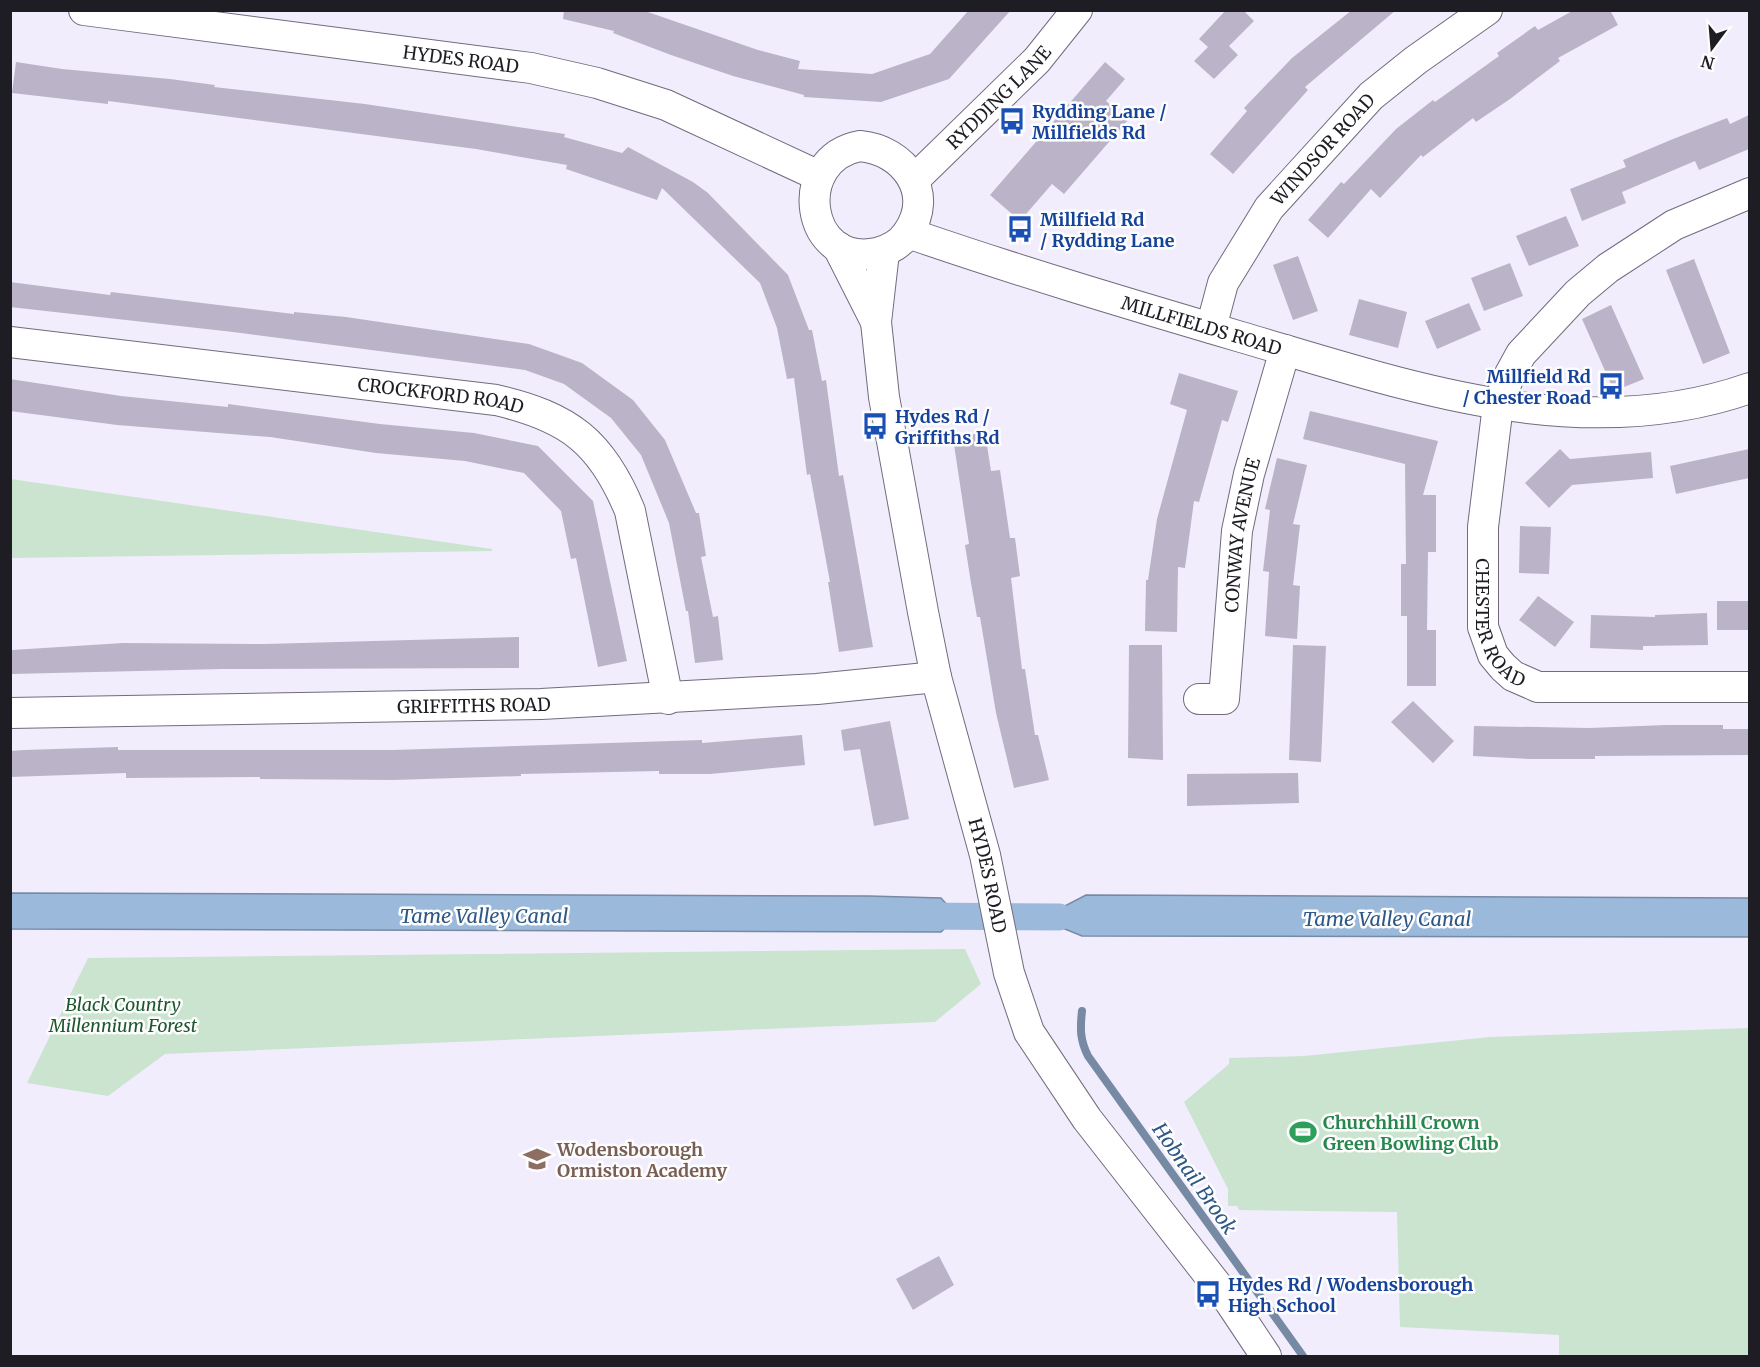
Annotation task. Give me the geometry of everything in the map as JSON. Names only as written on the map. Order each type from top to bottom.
[{"type":"street","name":"HYDES ROAD","points":[[84,10],[531,68],[597,83],[666,105],[819,176],[814,199],[816,214],[831,244],[838,247],[876,322]]},
{"type":"street","name":"RYDDING LANE","points":[[915,179],[1037,60],[1077,10]]},
{"type":"street","name":"WINDSOR ROAD","points":[[1211,328],[1223,283],[1269,208],[1371,96],[1416,60],[1487,10]]},
{"type":"street","points":[[819,176],[838,154],[860,146],[882,149],[915,179],[917,213],[908,233],[884,252],[857,255],[838,247]]},
{"type":"street","points":[[1498,405],[1521,354],[1578,293],[1624,256],[1674,225],[1749,193]]},
{"type":"street","name":"MILLFIELDS ROAD","points":[[908,233],[1016,270],[1408,387],[1498,405],[1553,411],[1622,412],[1700,401],[1749,388]]},
{"type":"street","name":"HYDES ROAD","points":[[884,252],[876,322],[884,397],[936,677],[985,855],[1009,973],[1029,1032],[1088,1119],[1230,1302],[1266,1356]]},
{"type":"street","name":"CROCKFORD ROAD","points":[[10,342],[496,400],[533,409],[556,419],[582,436],[605,462],[619,484],[630,511],[668,699]]},
{"type":"street","name":"CONWAY AVENUE","points":[[1199,699],[1224,699],[1237,531],[1249,474],[1285,350]]},
{"type":"street","name":"CHESTER ROAD","points":[[1498,405],[1483,527],[1482,612],[1487,642],[1503,667],[1525,682],[1551,689],[1749,687]]},
{"type":"street","name":"GRIFFITHS ROAD","points":[[10,713],[529,705],[668,699],[936,677]]},
{"type":"green space","points":[[11,479],[492,549],[492,551],[11,558]]},
{"type":"green space","name":"Black Country Millennium Forest","points":[[965,949],[981,984],[935,1022],[165,1054],[108,1096],[27,1083],[88,958]]},
{"type":"green space","points":[[1749,1028],[1749,1356],[1559,1356],[1559,1335],[1400,1327],[1397,1212],[1239,1210],[1237,1206],[1228,1206],[1228,1189],[1184,1102],[1229,1064],[1229,1058],[1304,1056],[1490,1037]]},
{"type":"water","name":"Tame Valley Canal","points":[[11,893],[869,896],[941,898],[957,916],[941,932],[11,929]]},
{"type":"water","name":"Tame Valley Canal","points":[[1086,895],[1749,898],[1749,937],[1082,936],[1060,927],[1037,925],[1024,917],[1037,907],[1063,907]]},
{"type":"building","points":[[564,10],[642,10],[758,50],[800,61],[798,69],[872,74],[930,54],[969,10],[1011,10],[949,79],[881,102],[804,97],[804,95],[733,76],[671,55],[613,33],[614,31],[563,19]]},
{"type":"building","points":[[1226,10],[1243,10],[1254,21],[1229,46],[1238,55],[1214,79],[1194,61],[1208,47],[1199,39]]},
{"type":"building","points":[[1352,10],[1396,10],[1305,87],[1308,90],[1233,174],[1210,154],[1247,111],[1244,108],[1292,58]]},
{"type":"building","points":[[1574,10],[1610,10],[1618,25],[1558,58],[1560,61],[1510,99],[1476,122],[1473,118],[1423,157],[1421,155],[1380,198],[1371,189],[1328,238],[1308,220],[1341,182],[1344,184],[1396,129],[1433,100],[1435,102],[1499,56],[1497,53],[1535,26],[1538,30]]},
{"type":"building","points":[[16,62],[365,104],[565,134],[564,137],[622,153],[628,147],[693,182],[708,193],[788,275],[809,330],[812,330],[822,381],[826,380],[839,476],[843,475],[873,647],[839,652],[828,582],[830,582],[810,474],[807,475],[794,378],[787,379],[777,328],[760,283],[662,188],[657,200],[566,169],[567,165],[476,149],[108,101],[108,104],[12,93]]},
{"type":"building","points":[[1105,62],[1125,79],[1106,101],[1128,120],[1064,194],[1052,184],[1020,221],[990,195]]},
{"type":"building","points":[[1749,115],[1749,149],[1699,170],[1695,161],[1622,192],[1626,203],[1582,221],[1570,189],[1626,167],[1623,160],[1673,139],[1727,118],[1730,124]]},
{"type":"building","points":[[1566,216],[1579,246],[1529,266],[1516,236]]},
{"type":"building","points":[[1298,256],[1318,311],[1293,320],[1273,265]]},
{"type":"building","points":[[1694,259],[1730,353],[1703,364],[1666,270]]},
{"type":"building","points":[[1510,263],[1523,296],[1484,311],[1471,278]]},
{"type":"building","points":[[10,282],[110,295],[111,292],[294,314],[294,312],[346,317],[529,344],[582,363],[633,400],[665,440],[696,513],[699,513],[706,556],[701,557],[713,617],[718,616],[723,660],[695,663],[688,611],[686,611],[669,523],[641,455],[611,418],[564,384],[525,370],[233,332],[10,307]]},
{"type":"building","points":[[1359,299],[1407,312],[1398,348],[1349,335]]},
{"type":"building","points":[[1469,303],[1481,330],[1437,349],[1425,321]]},
{"type":"building","points":[[1611,305],[1644,379],[1614,391],[1582,319]]},
{"type":"building","points":[[1179,373],[1238,391],[1228,422],[1222,420],[1199,502],[1194,501],[1185,568],[1178,567],[1177,632],[1145,631],[1146,580],[1148,580],[1157,519],[1187,410],[1170,404]]},
{"type":"building","points":[[10,379],[121,396],[228,407],[228,404],[380,424],[474,433],[538,446],[593,501],[627,661],[598,667],[576,558],[571,559],[561,511],[524,473],[465,461],[376,453],[270,437],[117,425],[10,411]]},
{"type":"building","points":[[1310,411],[1438,441],[1423,495],[1436,495],[1436,552],[1428,552],[1427,630],[1436,630],[1436,686],[1407,686],[1407,616],[1401,616],[1401,564],[1406,564],[1405,464],[1303,439]]},
{"type":"building","points":[[985,432],[991,471],[1000,470],[1010,538],[1015,538],[1020,576],[1011,578],[1022,669],[1025,669],[1035,735],[1038,735],[1049,780],[1014,788],[996,713],[980,617],[977,617],[971,583],[965,545],[969,544],[953,438]]},
{"type":"building","points":[[1560,449],[1570,459],[1651,452],[1653,478],[1572,485],[1549,508],[1525,483]]},
{"type":"building","points":[[1749,449],[1749,478],[1676,494],[1670,466]]},
{"type":"building","points":[[1277,458],[1307,465],[1293,524],[1300,525],[1293,585],[1300,586],[1297,639],[1265,636],[1269,572],[1263,571],[1270,510],[1265,509]]},
{"type":"building","points":[[1520,526],[1551,527],[1549,574],[1519,573]]},
{"type":"building","points":[[1538,596],[1574,622],[1555,647],[1519,620]]},
{"type":"building","points":[[1717,601],[1749,601],[1749,630],[1717,630]]},
{"type":"building","points":[[1707,613],[1708,645],[1643,646],[1643,650],[1590,648],[1591,615],[1655,617],[1655,615]]},
{"type":"building","points":[[519,637],[519,668],[222,669],[12,674],[12,650],[123,643],[265,644]]},
{"type":"building","points":[[1129,645],[1162,645],[1163,760],[1128,758]]},
{"type":"building","points":[[1293,645],[1326,646],[1321,762],[1289,760]]},
{"type":"building","points":[[1413,701],[1454,741],[1433,763],[1391,722]]},
{"type":"building","points":[[890,721],[909,819],[874,826],[860,749],[844,751],[841,730]]},
{"type":"building","points":[[1723,725],[1723,729],[1749,729],[1749,755],[1595,756],[1595,759],[1473,756],[1474,726],[1589,728]]},
{"type":"building","points":[[802,735],[805,765],[710,774],[659,774],[659,771],[394,780],[260,779],[260,777],[126,778],[126,773],[10,777],[10,751],[24,750],[118,747],[118,750],[393,750],[702,740],[702,743]]},
{"type":"building","points":[[1298,773],[1299,803],[1187,806],[1187,774]]},
{"type":"building","points":[[939,1256],[954,1285],[913,1310],[896,1279]]},
{"type":"waterway","points":[[921,916],[1059,917]]},
{"type":"waterway","name":"Hobnail Brook","points":[[1082,1011],[1081,1034],[1088,1056],[1303,1356]]},
{"type":"place","name":"Rydding Lane / Millfields Rd","points":[[1012,121]]},
{"type":"place","name":"Millfield Rd / Rydding Lane","points":[[1020,229]]},
{"type":"place","name":"Millfield Rd / Chester Road","points":[[1611,386]]},
{"type":"place","name":"Hydes Rd / Griffiths Rd","points":[[875,426]]},
{"type":"place","name":"Churchhill Crown Green Bowling Club","points":[[1303,1132]]},
{"type":"place","name":"Wodensborough Ormiston Academy","points":[[537,1159]]},
{"type":"place","name":"Hydes Rd / Wodensborough High School","points":[[1208,1294]]}]
